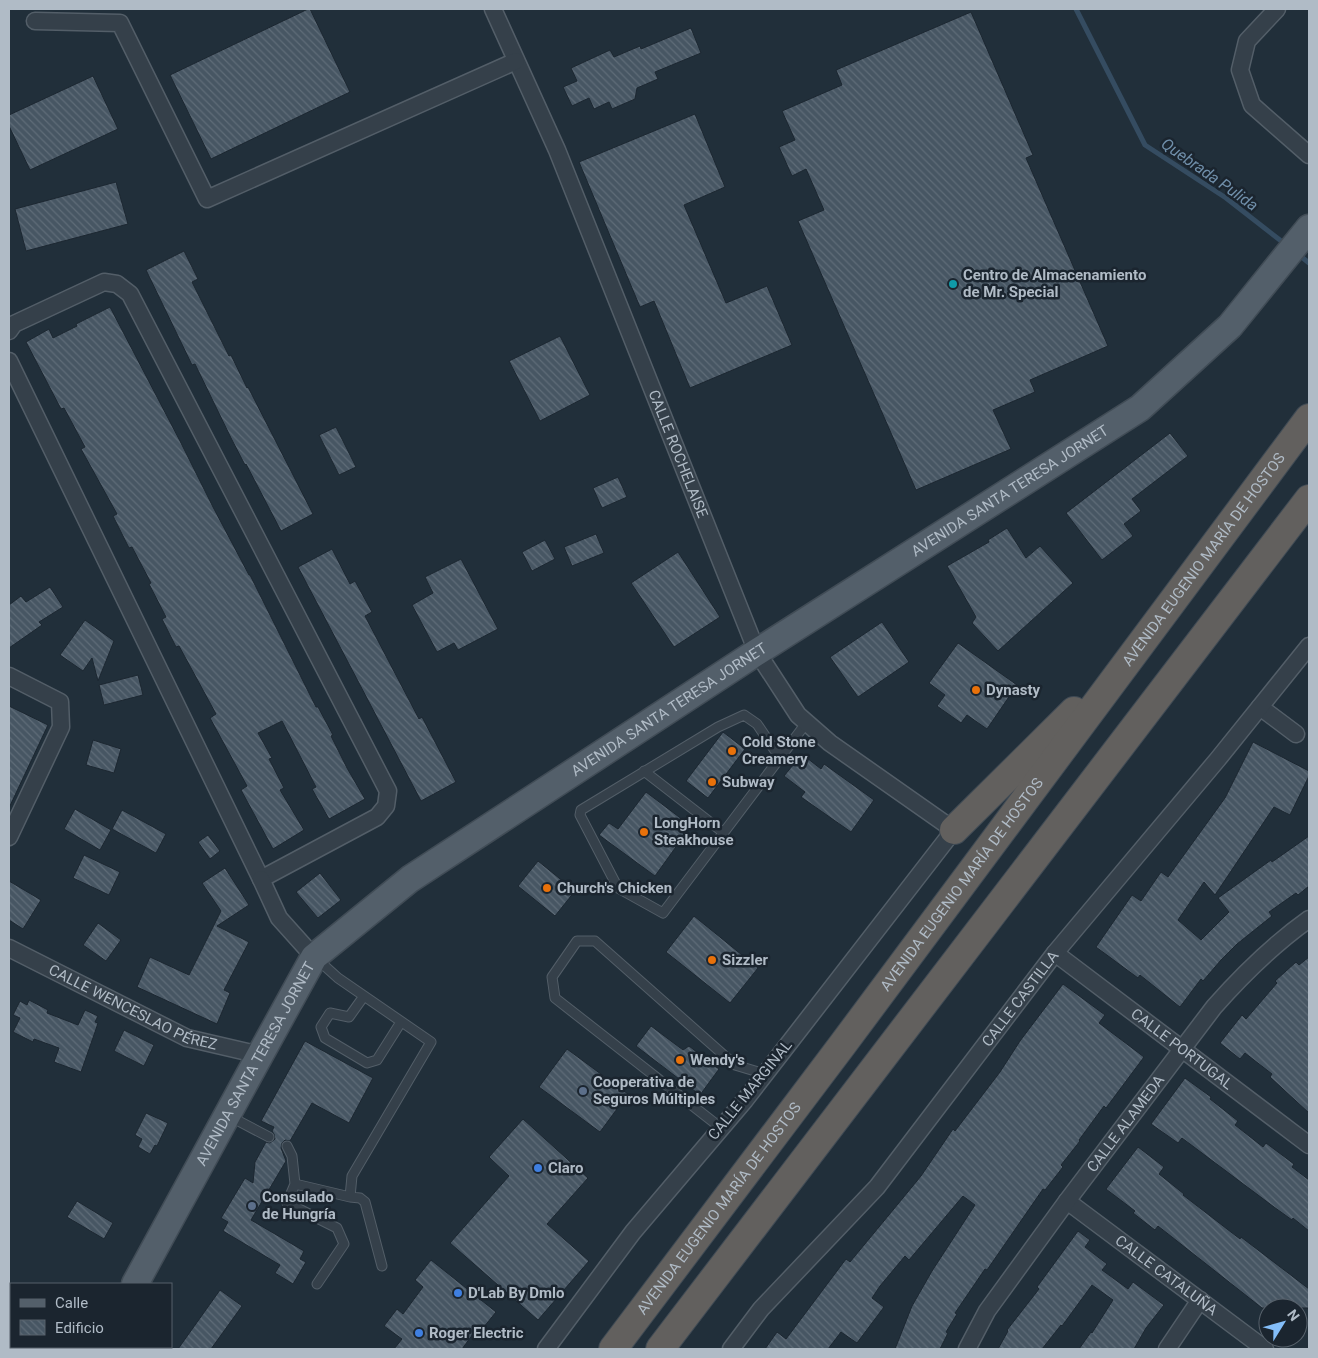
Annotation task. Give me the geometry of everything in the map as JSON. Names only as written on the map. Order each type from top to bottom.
[{"type":"highway","name":"AVENIDA EUGENIO MARÍA DE HOSTOS","points":[[613,1349],[843,1044],[1309,418]]},
{"type":"highway","points":[[660,1349],[1309,499]]},
{"type":"highway","points":[[954,830],[1139,647]]},
{"type":"main road","name":"AVENIDA SANTA TERESA JORNET","points":[[137,1283],[314,957],[410,880],[757,652],[1140,408],[1230,326],[1309,228]]},
{"type":"street","name":"CALLE ROCHELAISE","points":[[493,9],[557,150],[757,652],[798,715],[830,743],[954,830]]},
{"type":"street","points":[[1277,9],[1247,40],[1240,70],[1252,105],[1309,155]]},
{"type":"street","points":[[35,21],[120,23],[207,199],[516,61]]},
{"type":"street","points":[[9,331],[14,324],[104,282],[117,284],[130,294],[388,792],[386,806],[377,816],[261,879]]},
{"type":"street","points":[[9,362],[279,918],[314,957]]},
{"type":"street","name":"CALLE CASTILLA","points":[[731,1349],[761,1309],[876,1187],[1054,953],[1309,646]]},
{"type":"street","points":[[9,676],[60,702],[61,727],[9,837]]},
{"type":"street","points":[[1260,707],[1296,734]]},
{"type":"street","name":"CALLE MARGINAL","points":[[546,1349],[633,1232],[765,1074],[954,830]]},
{"type":"street","name":"CALLE ALAMEDA","points":[[967,1349],[987,1311],[1067,1201],[1214,1007],[1241,977],[1309,919]]},
{"type":"street","name":"CALLE WENCESLAO PÉREZ","points":[[9,948],[187,1038],[260,1055]]},
{"type":"street","name":"CALLE PORTUGAL","points":[[1054,953],[1309,1145]]},
{"type":"street","name":"CALLE CATALUÑA","points":[[1067,1201],[1265,1349]]},
{"type":"street","points":[[1167,1349],[1200,1300]]},
{"type":"lane","points":[[780,758],[757,724],[744,715],[718,726],[644,771],[581,810],[580,815],[618,888],[664,913],[807,722]]},
{"type":"lane","points":[[644,771],[724,833]]},
{"type":"lane","points":[[721,1128],[556,998],[552,977],[577,941],[595,941],[735,1065],[765,1074]]},
{"type":"lane","points":[[314,957],[338,978],[431,1042],[352,1176],[350,1197]]},
{"type":"lane","points":[[364,996],[349,1017],[330,1013],[320,1027],[325,1038],[367,1063],[377,1060],[401,1022]]},
{"type":"lane","points":[[227,1115],[269,1137]]},
{"type":"lane","points":[[287,1146],[292,1156],[295,1184],[287,1202],[337,1228],[344,1244],[317,1284]]},
{"type":"lane","points":[[295,1184],[360,1198],[365,1202],[382,1266]]},
{"type":"building","points":[[310,9],[350,92],[211,159],[170,75]]},
{"type":"building","name":"Centro de Almacenamiento de Mr. Special","points":[[971,12],[1033,155],[1026,158],[1108,346],[1030,380],[1035,392],[993,410],[1011,449],[916,490],[798,221],[824,210],[806,169],[792,176],[779,147],[795,140],[782,111],[842,85],[836,70]]},
{"type":"building","points":[[691,28],[701,53],[655,72],[658,79],[637,88],[635,99],[612,109],[609,102],[594,109],[589,98],[572,106],[563,87],[577,81],[571,68],[610,50],[614,57],[640,46],[641,49]]},
{"type":"building","points":[[93,76],[118,129],[30,170],[9,126],[9,115]]},
{"type":"building","points":[[695,114],[725,187],[684,205],[726,303],[767,286],[792,345],[690,388],[654,301],[640,307],[579,162]]},
{"type":"building","points":[[116,182],[128,224],[26,251],[15,209]]},
{"type":"building","points":[[184,251],[198,279],[192,282],[313,514],[281,531],[231,438],[195,364],[192,365],[146,270]]},
{"type":"building","points":[[110,307],[250,575],[316,707],[318,707],[333,735],[331,736],[347,768],[365,799],[329,819],[312,789],[316,787],[282,721],[258,733],[272,758],[269,759],[284,788],[280,790],[304,830],[273,849],[241,790],[247,786],[210,718],[216,714],[179,646],[176,647],[162,619],[166,617],[149,584],[151,583],[132,547],[129,548],[113,516],[117,514],[81,449],[85,447],[64,408],[61,409],[26,342],[49,329],[53,338]]},
{"type":"building","points":[[560,336],[590,395],[540,421],[509,361]]},
{"type":"building","points":[[336,427],[356,467],[339,475],[319,435]]},
{"type":"building","points":[[1170,433],[1188,456],[1132,499],[1141,511],[1124,524],[1133,536],[1102,560],[1066,513]]},
{"type":"building","points":[[618,477],[627,497],[602,508],[593,488]]},
{"type":"building","points":[[1007,528],[1026,558],[1040,546],[1073,583],[998,651],[972,623],[976,617],[947,566],[989,542],[988,540]]},
{"type":"building","points":[[596,534],[604,553],[572,566],[564,547]]},
{"type":"building","points":[[545,540],[555,559],[532,571],[522,552]]},
{"type":"building","points":[[332,549],[350,584],[355,581],[372,612],[365,616],[419,719],[422,717],[456,782],[421,801],[298,567]]},
{"type":"building","points":[[678,552],[720,617],[674,647],[631,583]]},
{"type":"building","points":[[461,559],[498,629],[458,650],[454,643],[437,652],[412,605],[433,593],[425,577]]},
{"type":"building","points":[[50,587],[63,607],[39,622],[42,625],[9,648],[9,605],[21,596],[26,602]]},
{"type":"building","points":[[85,620],[114,641],[98,681],[92,658],[83,671],[60,655]]},
{"type":"building","points":[[882,622],[909,662],[858,697],[830,657]]},
{"type":"building","name":"Dynasty","points":[[958,643],[1017,685],[987,729],[967,715],[961,723],[937,706],[945,695],[929,683]]},
{"type":"building","points":[[138,675],[143,695],[104,705],[99,685]]},
{"type":"building","points":[[9,706],[48,725],[9,808]]},
{"type":"building","points":[[723,732],[745,749],[708,798],[686,781]]},
{"type":"building","points":[[93,740],[121,749],[114,773],[86,765]]},
{"type":"building","points":[[1253,742],[1309,771],[1309,776],[1290,815],[1274,807],[1215,895],[1204,882],[1178,920],[1201,940],[1229,912],[1218,898],[1271,860],[1272,862],[1309,836],[1309,886],[1298,895],[1296,893],[1269,912],[1272,916],[1237,944],[1203,981],[1201,979],[1180,1007],[1140,975],[1138,978],[1096,947],[1132,895],[1141,901],[1161,872],[1168,877],[1225,798]]},
{"type":"building","points":[[802,754],[821,769],[824,764],[874,800],[851,832],[801,797],[805,792],[784,776]]},
{"type":"building","name":"LongHorn Steakhouse","points":[[646,792],[691,826],[655,876],[599,835],[609,823],[618,829]]},
{"type":"building","points":[[75,809],[111,830],[100,850],[64,829]]},
{"type":"building","points":[[122,810],[166,834],[156,853],[112,829]]},
{"type":"building","points":[[208,835],[220,851],[210,859],[198,842]]},
{"type":"building","points":[[84,855],[120,872],[109,895],[73,878]]},
{"type":"building","name":"Church's Chicken","points":[[538,861],[575,891],[555,916],[518,886]]},
{"type":"building","points":[[225,868],[249,905],[217,926],[249,942],[224,990],[230,993],[217,1024],[137,987],[150,957],[189,975],[221,911],[202,883]]},
{"type":"building","points":[[320,873],[341,900],[318,918],[296,892]]},
{"type":"building","points":[[9,881],[41,900],[23,929],[9,920]]},
{"type":"building","name":"Sizzler","points":[[694,916],[758,968],[730,1003],[666,952]]},
{"type":"building","points":[[98,923],[121,940],[106,961],[83,945]]},
{"type":"building","points":[[1309,957],[1309,1113],[1270,1077],[1272,1074],[1245,1053],[1240,1059],[1220,1043],[1242,1015],[1246,1019],[1277,983],[1275,981],[1296,962],[1299,965]]},
{"type":"building","points":[[1063,984],[1105,1015],[1099,1023],[1144,1057],[1106,1108],[1104,1106],[1061,1165],[1063,1167],[1045,1190],[1043,1189],[987,1270],[985,1269],[955,1313],[957,1314],[946,1332],[948,1333],[940,1349],[895,1349],[912,1306],[932,1271],[975,1205],[963,1196],[909,1260],[905,1256],[880,1286],[872,1298],[884,1307],[857,1343],[841,1332],[828,1349],[765,1349],[777,1332],[786,1339],[846,1259],[850,1262],[921,1176],[953,1129],[955,1131],[1000,1072],[1020,1041]]},
{"type":"building","points":[[29,1000],[48,1010],[47,1013],[78,1025],[85,1010],[98,1016],[95,1022],[98,1023],[81,1072],[54,1062],[59,1048],[34,1039],[33,1042],[13,1032],[20,1018],[13,1015],[20,1001],[27,1005]]},
{"type":"building","name":"Wendy's","points":[[651,1026],[683,1050],[689,1046],[719,1069],[700,1095],[636,1046]]},
{"type":"building","points":[[124,1030],[154,1045],[144,1066],[114,1051]]},
{"type":"building","points":[[305,1041],[373,1078],[349,1123],[312,1103],[290,1141],[285,1140],[282,1143],[281,1148],[286,1161],[251,1220],[304,1251],[300,1259],[306,1262],[293,1284],[275,1273],[280,1265],[223,1231],[228,1222],[221,1218],[245,1178],[253,1183],[255,1162],[266,1142],[270,1143],[275,1139],[272,1131],[274,1127],[261,1121]]},
{"type":"building","name":"Cooperativa de Seguros Múltiples","points":[[567,1049],[628,1094],[600,1132],[539,1087]]},
{"type":"building","points":[[1185,1078],[1211,1097],[1210,1099],[1238,1121],[1235,1125],[1263,1147],[1266,1143],[1294,1164],[1292,1167],[1309,1180],[1309,1231],[1182,1138],[1178,1143],[1151,1124]]},
{"type":"building","points":[[146,1113],[168,1123],[157,1146],[155,1145],[150,1154],[138,1147],[142,1139],[135,1135]]},
{"type":"building","points":[[523,1119],[588,1178],[547,1224],[589,1261],[538,1320],[450,1243],[509,1176],[489,1157]]},
{"type":"building","points":[[1138,1147],[1164,1167],[1159,1174],[1183,1195],[1309,1289],[1309,1308],[1308,1298],[1258,1298],[1258,1305],[1158,1226],[1155,1230],[1133,1213],[1135,1211],[1106,1189]]},
{"type":"building","points":[[77,1201],[113,1223],[104,1239],[67,1217]]},
{"type":"building","points":[[1078,1231],[1090,1240],[1085,1247],[1107,1264],[1102,1270],[1128,1289],[1133,1282],[1164,1305],[1146,1328],[1134,1349],[1079,1349],[1092,1333],[1113,1300],[1092,1285],[1062,1326],[1042,1349],[998,1349],[1007,1330],[1039,1289],[1037,1287]]},
{"type":"building","points":[[431,1260],[496,1312],[479,1333],[476,1330],[462,1349],[394,1349],[402,1339],[384,1326],[397,1309],[403,1314],[423,1287],[415,1280]]},
{"type":"building","points":[[220,1290],[242,1306],[211,1349],[178,1349]]},
{"type":"waterway","name":"Quebrada Pulida","points":[[1076,9],[1145,145],[1226,198],[1285,244]]},
{"type":"waterway","name":"Quebrada Pulida","points":[[1298,254],[1309,263]]},
{"type":"place","name":"Centro de Almacenamiento de Mr. Special","points":[[953,284]]},
{"type":"place","name":"Dynasty","points":[[976,690]]},
{"type":"place","name":"Cold Stone Creamery","points":[[732,751]]},
{"type":"place","name":"Subway","points":[[712,782]]},
{"type":"place","name":"LongHorn Steakhouse","points":[[644,832]]},
{"type":"place","name":"Church's Chicken","points":[[547,888]]},
{"type":"place","name":"Sizzler","points":[[712,960]]},
{"type":"place","name":"Wendy's","points":[[680,1060]]},
{"type":"place","name":"Cooperativa de Seguros Múltiples","points":[[583,1091]]},
{"type":"place","name":"Claro","points":[[538,1168]]},
{"type":"place","name":"Consulado de Hungría","points":[[252,1206]]},
{"type":"place","name":"D'Lab By Dmlo","points":[[458,1293]]},
{"type":"place","name":"Roger Electric","points":[[419,1333]]}]
